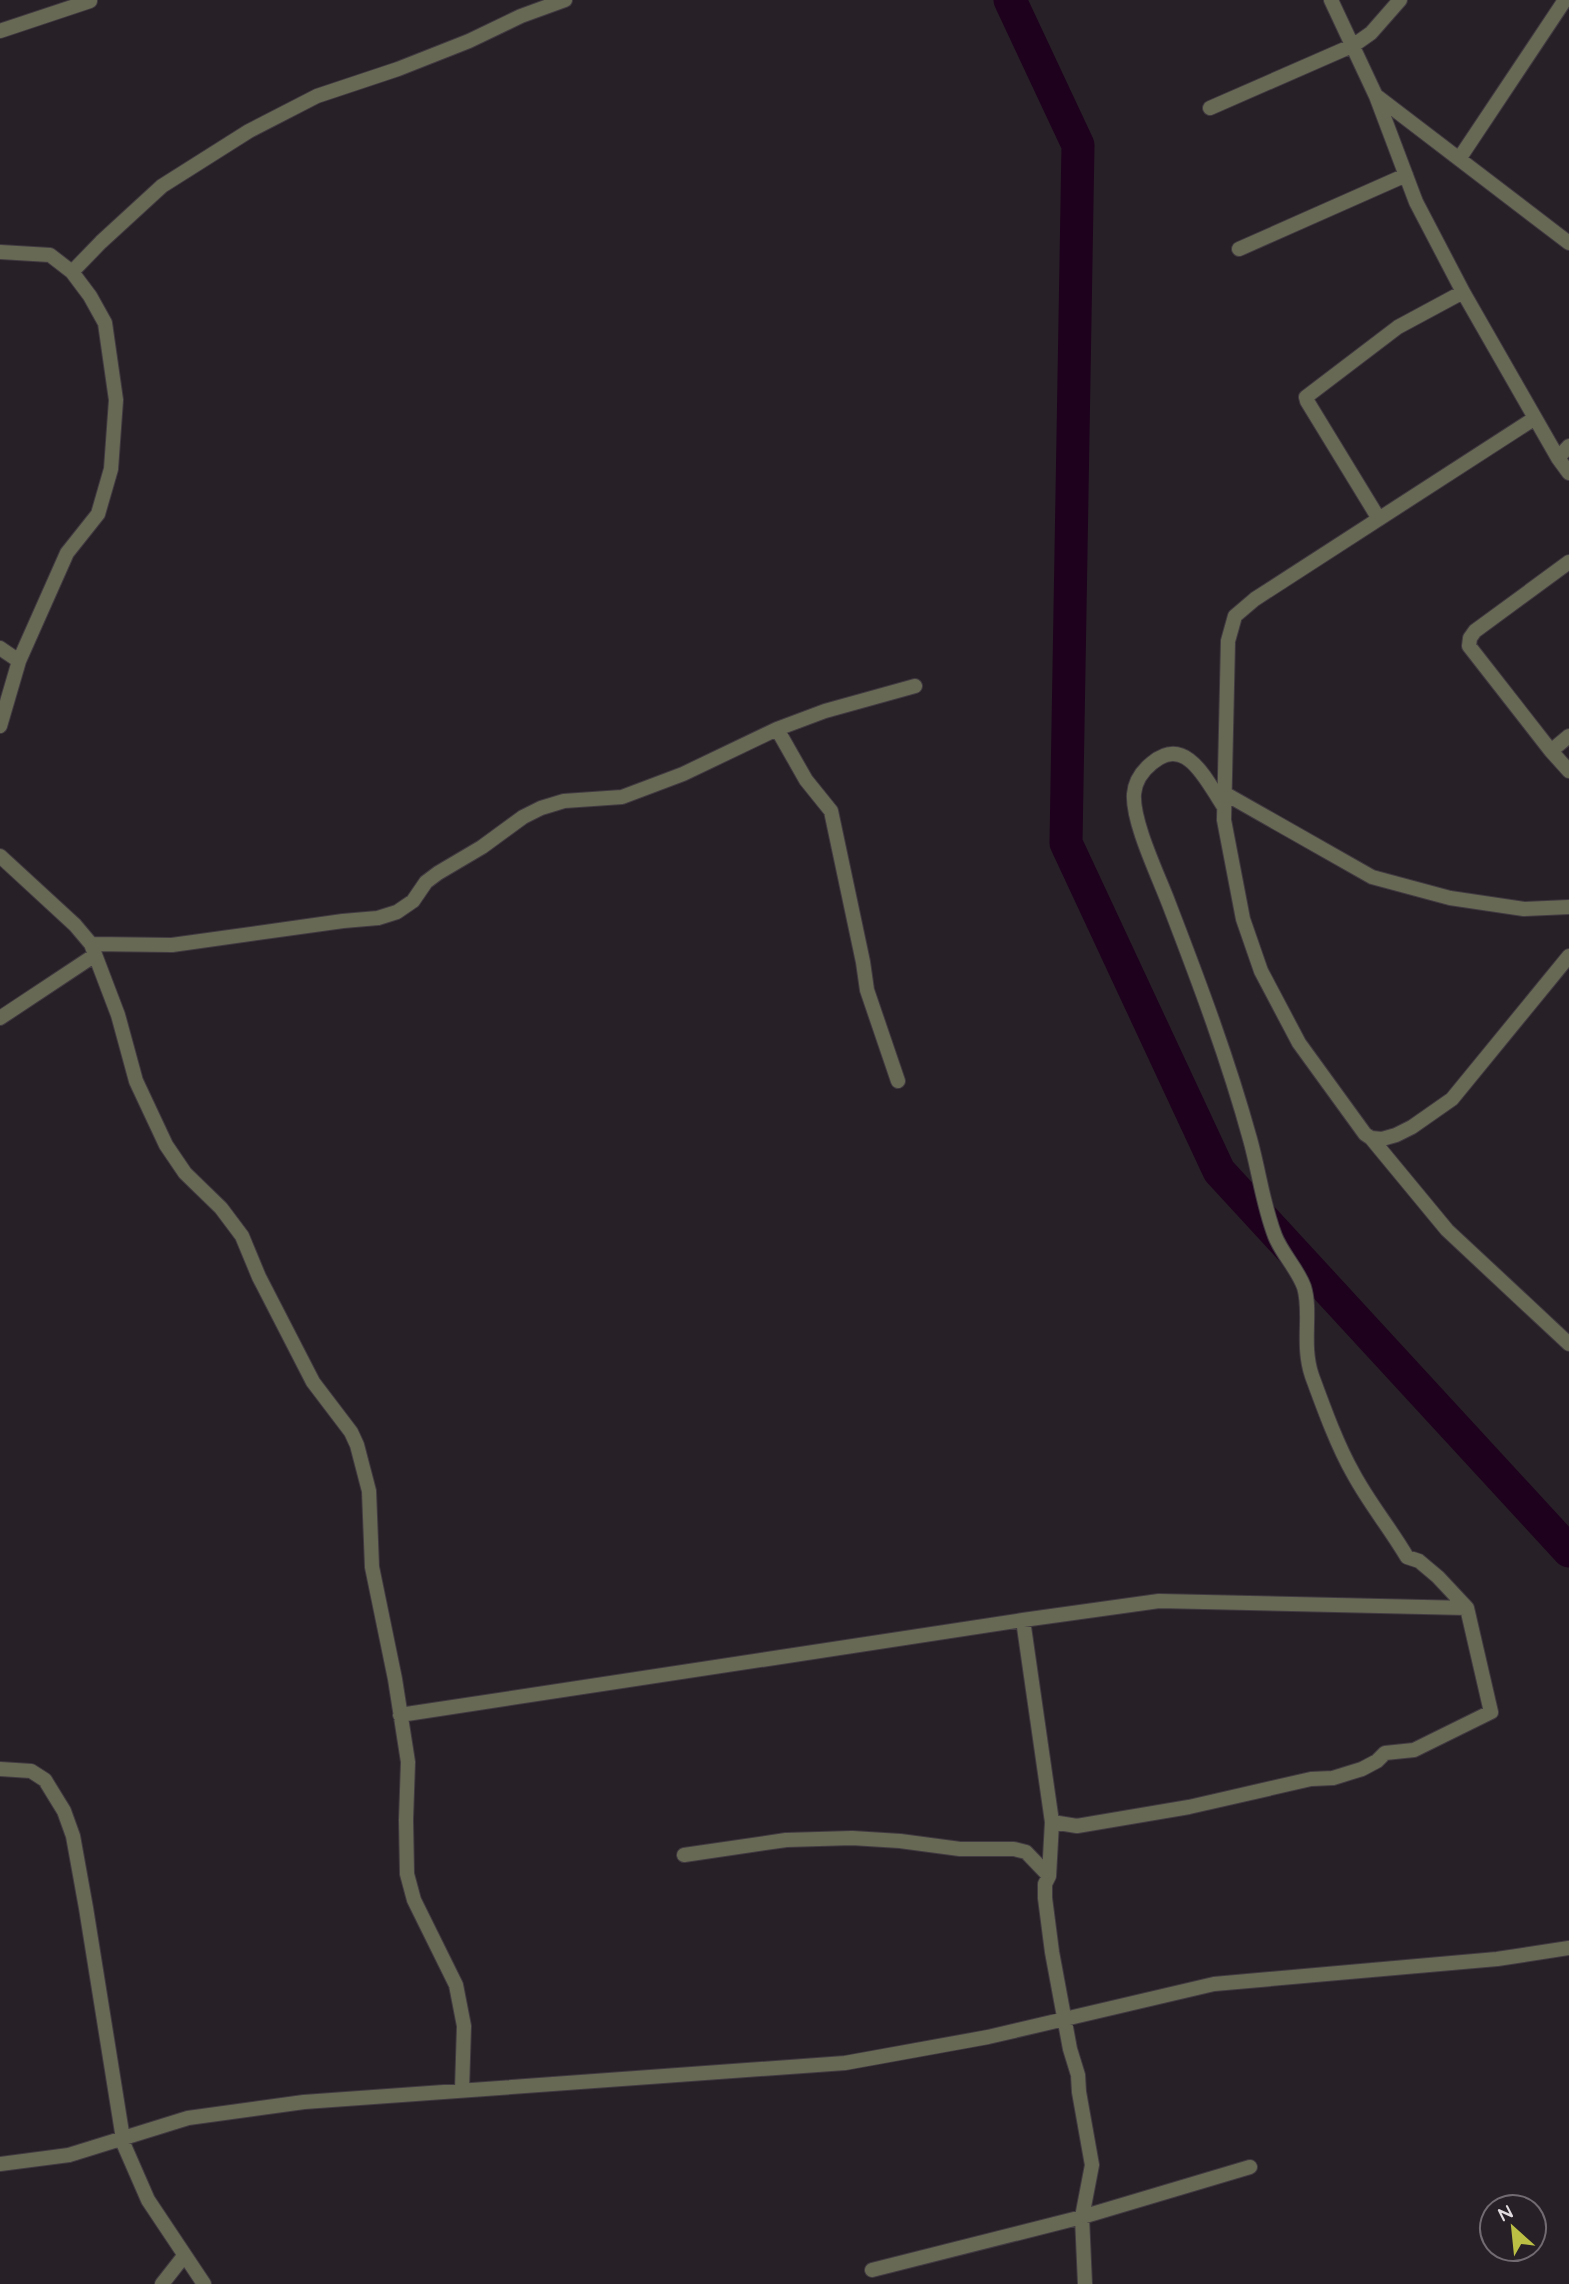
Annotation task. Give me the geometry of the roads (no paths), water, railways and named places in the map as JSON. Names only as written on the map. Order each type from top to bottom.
[{"type":"street","points":[[72,272],[162,186],[249,131],[317,96],[398,69],[469,41],[542,6],[565,0]]},
{"type":"street","points":[[1331,0],[1376,96],[1416,202],[1463,292],[1569,473]]},
{"type":"street","points":[[1210,107],[1354,46],[1371,33],[1400,0]]},
{"type":"street","points":[[1459,159],[1565,0]]},
{"type":"street","points":[[0,30],[90,1]]},
{"type":"street","points":[[1376,96],[1568,240]]},
{"type":"street","points":[[1238,249],[1406,175]]},
{"type":"street","points":[[0,252],[50,255],[72,272],[100,314],[109,337],[116,400],[110,469],[98,514],[67,553],[19,661],[0,726]]},
{"type":"street","points":[[1379,519],[1306,397],[1398,327],[1463,292]]},
{"type":"street","points":[[1535,418],[1255,599],[1235,616],[1228,641],[1224,820],[1243,919],[1261,971],[1299,1043],[1365,1134],[1447,1230],[1569,1344]]},
{"type":"street","points":[[1558,458],[1569,446]]},
{"type":"street","points":[[1569,562],[1475,631],[1469,646],[1569,771]]},
{"type":"street","points":[[0,648],[19,661]]},
{"type":"street","points":[[0,1018],[93,950],[172,945],[378,918],[397,912],[413,901],[426,882],[438,873],[541,808],[564,802],[622,797],[683,774],[776,729],[825,711],[915,686]]},
{"type":"street","points":[[776,729],[806,780],[831,811],[867,990],[898,1081]]},
{"type":"street","points":[[1551,751],[1569,736]]},
{"type":"street","points":[[1052,1822],[1077,1826],[1189,1807],[1311,1779],[1333,1778],[1362,1769],[1384,1754],[1414,1750],[1491,1712],[1467,1608],[1419,1561],[1407,1558],[1351,1471],[1311,1373],[1306,1349],[1304,1288],[1275,1237],[1250,1139],[1203,992],[1141,831],[1133,802],[1135,786],[1142,773],[1153,762],[1167,755],[1184,755],[1196,765],[1224,800],[1372,877],[1462,900],[1524,909],[1569,906]]},
{"type":"street","points":[[0,856],[75,925],[93,950],[118,1016],[135,1081],[166,1145],[185,1173],[221,1208],[242,1236],[270,1300],[313,1382],[351,1432],[357,1445],[369,1491],[372,1567],[395,1679],[408,1762],[407,1874],[414,1900],[456,1985],[464,2026],[462,2090]]},
{"type":"street","points":[[1371,1138],[1382,1139],[1396,1135],[1452,1099],[1569,956]]},
{"type":"street","points":[[400,1715],[1023,1619],[1159,1601],[1467,1608]]},
{"type":"street","points":[[1023,1619],[1052,1822],[1045,1898],[1092,2165],[1089,2192],[1082,2217],[1085,2284]]},
{"type":"street","points":[[0,1769],[31,1771],[45,1780],[64,1811],[73,1836],[124,2145],[148,2200],[204,2284]]},
{"type":"street","points":[[684,1855],[786,1840],[852,1838],[960,1849],[1014,1849],[1026,1852],[1049,1876]]},
{"type":"street","points":[[0,2164],[69,2155],[188,2118],[278,2105],[845,2063],[988,2037],[1214,1984],[1497,1959],[1569,1948]]},
{"type":"street","points":[[872,2270],[1082,2217],[1250,2167]]},
{"type":"street","points":[[163,2284],[184,2256]]},
{"type":"waterway","points":[[1010,0],[1078,145],[1066,843],[1219,1171],[1569,1551]]}]
